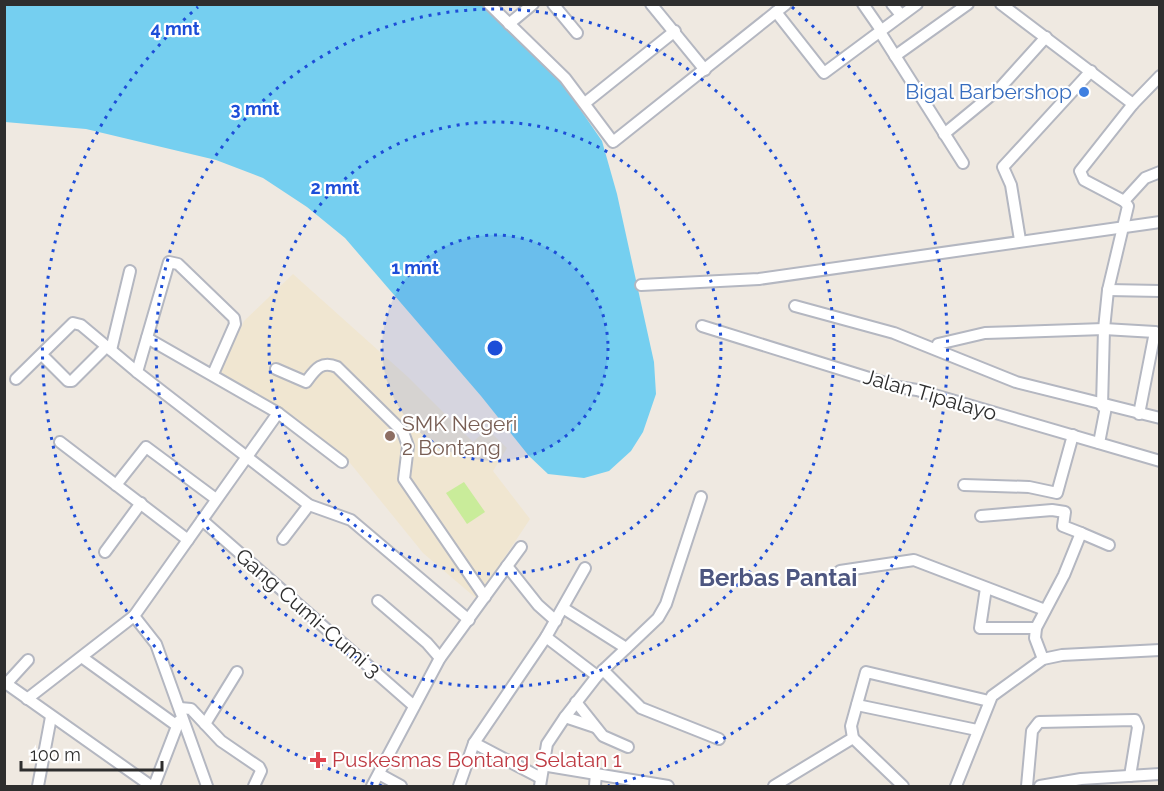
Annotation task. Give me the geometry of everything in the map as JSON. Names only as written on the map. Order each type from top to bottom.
[{"type":"street","points":[[489,4],[555,66],[613,142],[786,4]]},
{"type":"street","points":[[509,24],[533,4]]},
{"type":"street","points":[[553,4],[577,33]]},
{"type":"street","points":[[651,4],[705,70]]},
{"type":"street","points":[[863,4],[963,163]]},
{"type":"street","points":[[892,4],[901,15]]},
{"type":"street","points":[[776,12],[824,73],[917,4]]},
{"type":"street","points":[[896,56],[968,4]]},
{"type":"street","points":[[1001,4],[1133,104]]},
{"type":"street","points":[[585,103],[675,31]]},
{"type":"street","points":[[944,134],[1000,88],[1046,37]]},
{"type":"street","points":[[1020,240],[1011,185],[1003,167],[1091,71]]},
{"type":"street","points":[[1098,443],[1104,406],[1104,329],[1108,290],[1128,206],[1124,201],[1084,180],[1080,171],[1133,104],[1160,76]]},
{"type":"street","points":[[1124,201],[1145,178],[1160,172]]},
{"type":"street","points":[[641,285],[759,279],[1020,240],[1160,222]]},
{"type":"street","points":[[137,372],[167,264],[175,262],[234,318],[235,324],[213,374]]},
{"type":"street","points":[[42,355],[68,381],[72,381],[109,348],[130,271]]},
{"type":"street","points":[[1108,290],[1160,291]]},
{"type":"street","points":[[795,306],[894,333],[1016,382],[1104,406],[1160,418]]},
{"type":"street","points":[[16,379],[73,323],[81,325],[137,372],[309,505],[351,520],[469,620]]},
{"type":"street","name":"Jalan Tipalayo","points":[[702,326],[898,387],[917,390],[1160,461]]},
{"type":"street","points":[[938,344],[985,333],[1104,329],[1157,333],[1139,414]]},
{"type":"street","points":[[147,338],[278,413],[342,462]]},
{"type":"street","points":[[276,369],[306,382],[321,366],[330,364],[337,367],[403,432],[408,446],[404,479],[485,597]]},
{"type":"street","points":[[27,699],[83,658],[134,616],[278,413]]},
{"type":"street","points":[[1052,510],[1073,435]]},
{"type":"street","points":[[60,442],[188,540]]},
{"type":"street","points":[[116,485],[146,447],[216,500]]},
{"type":"street","points":[[964,485],[1029,487],[1057,493]]},
{"type":"street","points":[[474,743],[540,782],[542,765],[551,737],[565,717],[600,673],[658,618],[666,604],[701,496]]},
{"type":"street","points":[[105,552],[141,502]]},
{"type":"street","points":[[283,539],[309,505]]},
{"type":"street","points":[[981,516],[1052,510],[1066,513],[1063,526],[1109,545]]},
{"type":"street","name":"Gang Cumi-Cumi 3","points":[[202,520],[414,706]]},
{"type":"street","points":[[1043,659],[1035,638],[1036,628],[1064,574],[1081,533]]},
{"type":"street","points":[[372,786],[440,658],[521,547]]},
{"type":"street","points":[[840,571],[914,560],[1045,610]]},
{"type":"street","points":[[507,566],[538,605],[556,621]]},
{"type":"street","points":[[459,786],[474,743],[546,637],[585,568]]},
{"type":"street","points":[[986,588],[980,628],[1036,628]]},
{"type":"street","points":[[378,601],[427,643],[440,658]]},
{"type":"street","points":[[563,608],[626,648]]},
{"type":"street","points":[[134,616],[156,644],[207,786]]},
{"type":"street","points":[[546,637],[600,673],[641,708],[719,739]]},
{"type":"street","points":[[956,786],[989,701],[998,690],[1043,659],[1062,655],[1160,650]]},
{"type":"street","points":[[83,658],[176,726]]},
{"type":"street","points":[[28,660],[6,683],[51,717],[153,786],[182,712],[191,709],[220,741],[260,767],[261,771],[254,786]]},
{"type":"street","points":[[205,724],[237,672]]},
{"type":"street","points":[[903,786],[853,738],[851,726],[865,674],[869,672],[989,701]]},
{"type":"street","points":[[576,702],[603,736],[628,747]]},
{"type":"street","points":[[857,705],[977,730]]},
{"type":"street","points":[[38,786],[51,717]]},
{"type":"street","points":[[565,717],[595,727]]},
{"type":"street","points":[[1026,786],[1033,728],[1039,722],[1135,720],[1138,727],[1131,776]]},
{"type":"street","points":[[774,786],[853,738]]},
{"type":"street","points":[[542,765],[668,786]]},
{"type":"street","points":[[595,786],[596,773]]},
{"type":"street","points":[[379,774],[401,786]]},
{"type":"street","points":[[1040,786],[1160,774]]},
{"type":"shaded area","name":"SMK Negeri 2 Bontang","points":[[293,274],[408,377],[473,442],[487,429],[507,448],[493,471],[530,519],[477,599],[423,553],[346,458],[220,372],[244,321]]},
{"type":"green space","points":[[464,482],[485,512],[467,524],[446,493]]},
{"type":"water","points":[[4,5],[482,5],[558,77],[602,141],[617,194],[654,362],[656,394],[643,432],[631,451],[609,471],[584,478],[548,474],[529,456],[481,396],[345,238],[307,207],[263,178],[216,160],[86,129],[5,122]]},
{"type":"place","name":"Bigal Barbershop","points":[[1084,92]]},
{"type":"place","name":"SMK Negeri 2 Bontang","points":[[390,436]]},
{"type":"place","name":"Puskesmas Bontang Selatan 1","points":[[318,760]]},
{"type":"district","name":"Berbas Pantai","points":[[778,578]]}]
